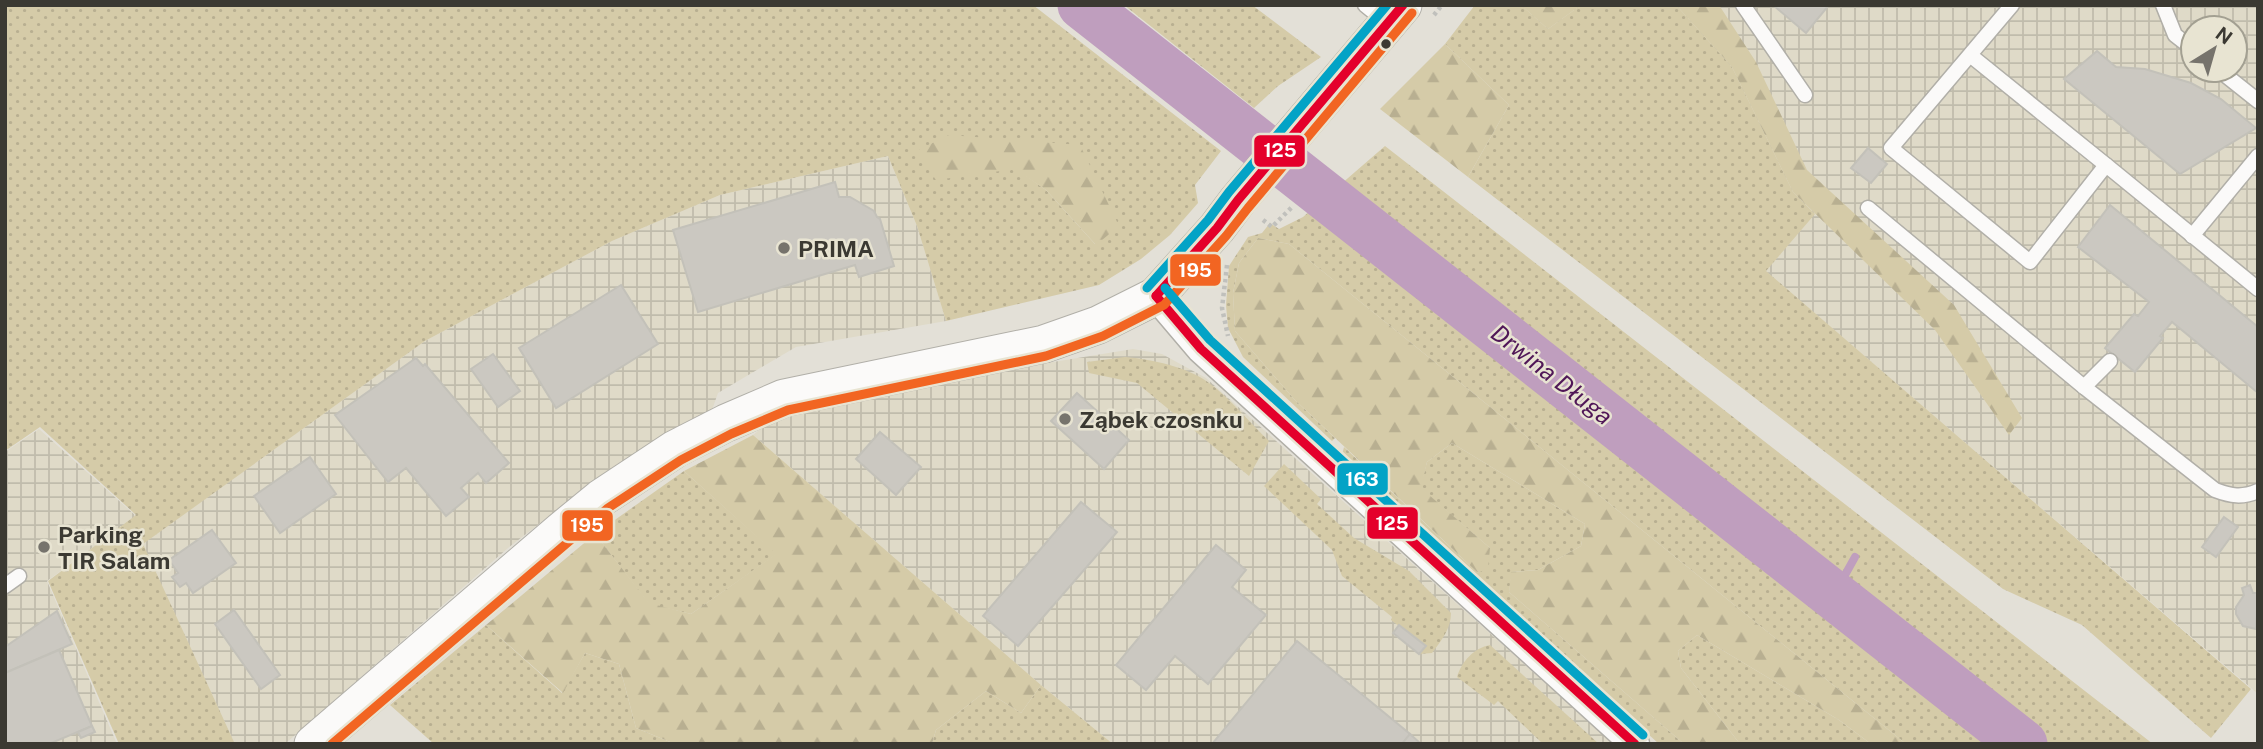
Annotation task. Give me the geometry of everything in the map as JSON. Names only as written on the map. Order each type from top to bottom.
[{"type":"street","points":[[313,744],[601,498],[675,449],[726,422],[784,398],[1044,344],[1098,325],[1156,296],[1217,228],[1249,209],[1312,115],[1398,12]]},
{"type":"street","points":[[1156,296],[1201,349],[1635,744]]},
{"type":"lane","points":[[1743,5],[1805,95]]},
{"type":"lane","points":[[2012,5],[1891,148],[2030,262],[2106,165]]},
{"type":"lane","points":[[2163,5],[2175,34],[2179,37]]},
{"type":"lane","points":[[1970,55],[2258,289]]},
{"type":"lane","points":[[2237,84],[2258,101]]},
{"type":"lane","points":[[2192,236],[2258,156]]},
{"type":"lane","points":[[1868,208],[2084,387],[2215,490],[2231,496],[2248,496],[2258,491]]},
{"type":"lane","points":[[2084,387],[2110,361]]},
{"type":"lane","points":[[5,586],[19,576]]},
{"type":"path","points":[[1398,12],[1442,5]]},
{"type":"path","points":[[1249,209],[1272,227],[1293,206]]},
{"type":"path","points":[[1230,257],[1222,308],[1231,344]]},
{"type":"shaded area","points":[[1475,5],[2258,5],[2258,694],[1468,16]]},
{"type":"shaded area","points":[[888,156],[917,226],[946,321],[796,347],[718,393],[712,410],[597,479],[508,548],[285,744],[235,744],[142,544],[425,341],[612,241],[720,195]]},
{"type":"shaded area","points":[[1133,349],[1162,354],[1206,378],[1613,744],[1113,744],[1041,685],[753,435],[785,409],[892,388]]},
{"type":"shaded area","points":[[39,429],[136,516],[47,581],[117,744],[5,744],[5,452]]},
{"type":"green space","points":[[5,5],[1033,5],[1221,151],[1195,185],[1198,203],[1170,235],[1141,259],[1099,285],[946,321],[917,226],[888,156],[720,195],[612,241],[425,341],[143,544],[235,744],[119,744],[48,581],[136,515],[40,427],[5,451]],"holes":[[[1015,168],[1118,226],[1095,244],[1046,190]]]},
{"type":"green space","points":[[1124,5],[1252,5],[1321,57],[1278,86],[1254,108]]},
{"type":"green space","points":[[1475,5],[1521,5],[1548,29],[1581,5],[1676,5],[1732,67],[1793,192],[1815,214],[1766,271],[2251,689],[2211,738],[2082,625],[2003,589],[1468,177],[1509,105],[1445,44]]},
{"type":"green space","points":[[1521,5],[1581,5],[1548,29]]},
{"type":"green space","points":[[1676,5],[1719,5],[1756,62],[1807,170],[1954,305],[2022,418],[2009,435],[1935,330],[1793,192],[1732,67]]},
{"type":"green space","points":[[1445,44],[1509,105],[1468,177],[1380,109]]},
{"type":"green space","points":[[949,135],[1080,145],[1119,226],[1096,245],[1046,190],[1015,169],[936,180],[916,151]]},
{"type":"green space","points":[[1385,146],[2153,744],[1906,744],[1289,244],[1258,238],[1239,263],[1233,293],[1235,331],[1294,399],[1335,438],[1332,441],[1243,357],[1228,328],[1226,305],[1229,266],[1248,237],[1262,233],[1270,223],[1279,229],[1303,217]]},
{"type":"green space","points":[[1258,238],[1289,244],[1906,744],[1871,744],[1839,720],[1697,635],[1678,651],[1681,668],[1740,744],[1684,744],[1509,592],[1511,572],[1538,570],[1581,546],[1585,524],[1452,443],[1427,462],[1421,488],[1490,548],[1488,568],[1478,573],[1294,399],[1235,331],[1233,293],[1239,263]]},
{"type":"green space","points":[[1125,357],[1180,368],[1200,377],[1225,396],[1269,441],[1249,476],[1137,383],[1089,373],[1087,362]]},
{"type":"green space","points":[[753,435],[1041,685],[1021,713],[986,691],[936,730],[932,744],[675,744],[636,728],[619,664],[585,653],[563,693],[486,625],[595,534],[649,603],[691,614],[776,554],[684,471]]},
{"type":"green space","points":[[1452,443],[1585,524],[1581,546],[1538,570],[1512,572],[1509,592],[1684,744],[1659,744],[1342,455],[1344,447],[1478,573],[1490,548],[1420,488],[1427,462]]},
{"type":"green space","points":[[1284,464],[1321,499],[1317,504],[1354,538],[1409,571],[1451,613],[1447,630],[1432,653],[1419,654],[1425,646],[1342,576],[1332,550],[1264,486]]},
{"type":"green space","points":[[684,471],[777,554],[691,614],[649,604],[595,534]]},
{"type":"green space","points":[[486,625],[562,693],[585,653],[619,664],[636,728],[675,744],[434,744],[390,705]]},
{"type":"green space","points":[[1697,635],[1839,720],[1871,744],[1740,744],[1681,668],[1678,651]]},
{"type":"green space","points":[[1490,645],[1599,744],[1543,744],[1498,701],[1494,705],[1457,677],[1469,656]]},
{"type":"green space","points":[[1041,685],[1113,744],[932,744],[936,730],[986,691],[1021,713]]},
{"type":"building","points":[[1773,5],[1829,5],[1806,33]]},
{"type":"building","points":[[2097,51],[2116,67],[2145,69],[2179,79],[2179,84],[2193,84],[2221,99],[2256,128],[2180,174],[2064,79]]},
{"type":"building","points":[[1868,148],[1887,164],[1871,183],[1851,168]]},
{"type":"building","name":"PRIMA","points":[[835,182],[839,197],[850,197],[874,211],[880,219],[894,266],[859,277],[855,265],[698,312],[673,230]]},
{"type":"building","points":[[2110,205],[2258,327],[2258,393],[2172,322],[2160,336],[2163,338],[2135,372],[2105,348],[2134,314],[2138,316],[2149,302],[2078,247]]},
{"type":"building","points":[[621,285],[658,344],[556,408],[519,348]]},
{"type":"building","points":[[493,354],[520,391],[498,407],[471,369]]},
{"type":"building","points":[[416,358],[423,366],[425,364],[509,463],[486,483],[478,473],[461,488],[469,497],[446,516],[406,468],[388,482],[335,415]]},
{"type":"building","points":[[1077,393],[1129,440],[1104,469],[1051,421]]},
{"type":"building","points":[[880,432],[921,467],[896,495],[856,459]]},
{"type":"building","points":[[310,457],[336,494],[280,533],[254,496]]},
{"type":"building","points":[[1081,502],[1117,532],[1018,646],[983,616]]},
{"type":"building","points":[[2224,517],[2238,527],[2216,557],[2202,547]]},
{"type":"building","points":[[212,530],[236,563],[193,593],[186,583],[180,587],[172,577],[178,573],[169,560]]},
{"type":"building","points":[[1216,545],[1246,570],[1232,587],[1266,615],[1208,684],[1175,656],[1146,690],[1116,665]]},
{"type":"building","points":[[2250,585],[2253,593],[2258,593],[2256,629],[2243,626],[2236,614],[2236,607],[2244,595],[2242,588]]},
{"type":"building","points":[[234,610],[280,675],[261,689],[215,624]]},
{"type":"building","points":[[57,611],[72,644],[5,673],[5,647]]},
{"type":"building","points":[[1399,625],[1426,646],[1419,654],[1393,633]]},
{"type":"building","points":[[1297,641],[1410,734],[1402,744],[1212,744]]},
{"type":"building","points":[[59,650],[92,726],[49,744],[5,744],[5,673]]},
{"type":"building","points":[[92,726],[95,732],[81,738],[78,732]]},
{"type":"building","points":[[1410,734],[1421,744],[1402,744]]},
{"type":"waterway","name":"Drwina Długa","points":[[1082,5],[2023,744]]},
{"type":"waterway","points":[[1837,598],[1855,557]]},
{"type":"transit line","name":"163","points":[[1147,288],[1208,220],[1387,5]]},
{"type":"transit line","name":"125","points":[[1156,296],[1217,228],[1403,5]]},
{"type":"transit line","name":"195","points":[[332,744],[608,508],[681,460],[731,434],[788,410],[1046,356],[1103,336],[1164,305],[1226,236],[1412,13]]},
{"type":"transit line","name":"163","points":[[1165,288],[1210,340],[1643,735]]},
{"type":"transit line","name":"125","points":[[1156,296],[1201,349],[1635,744]]},
{"type":"place","name":"PRIMA","points":[[784,248]]},
{"type":"place","name":"Ząbek czosnku","points":[[1065,419]]},
{"type":"place","name":"Parking TIR Salam","points":[[44,547]]}]
